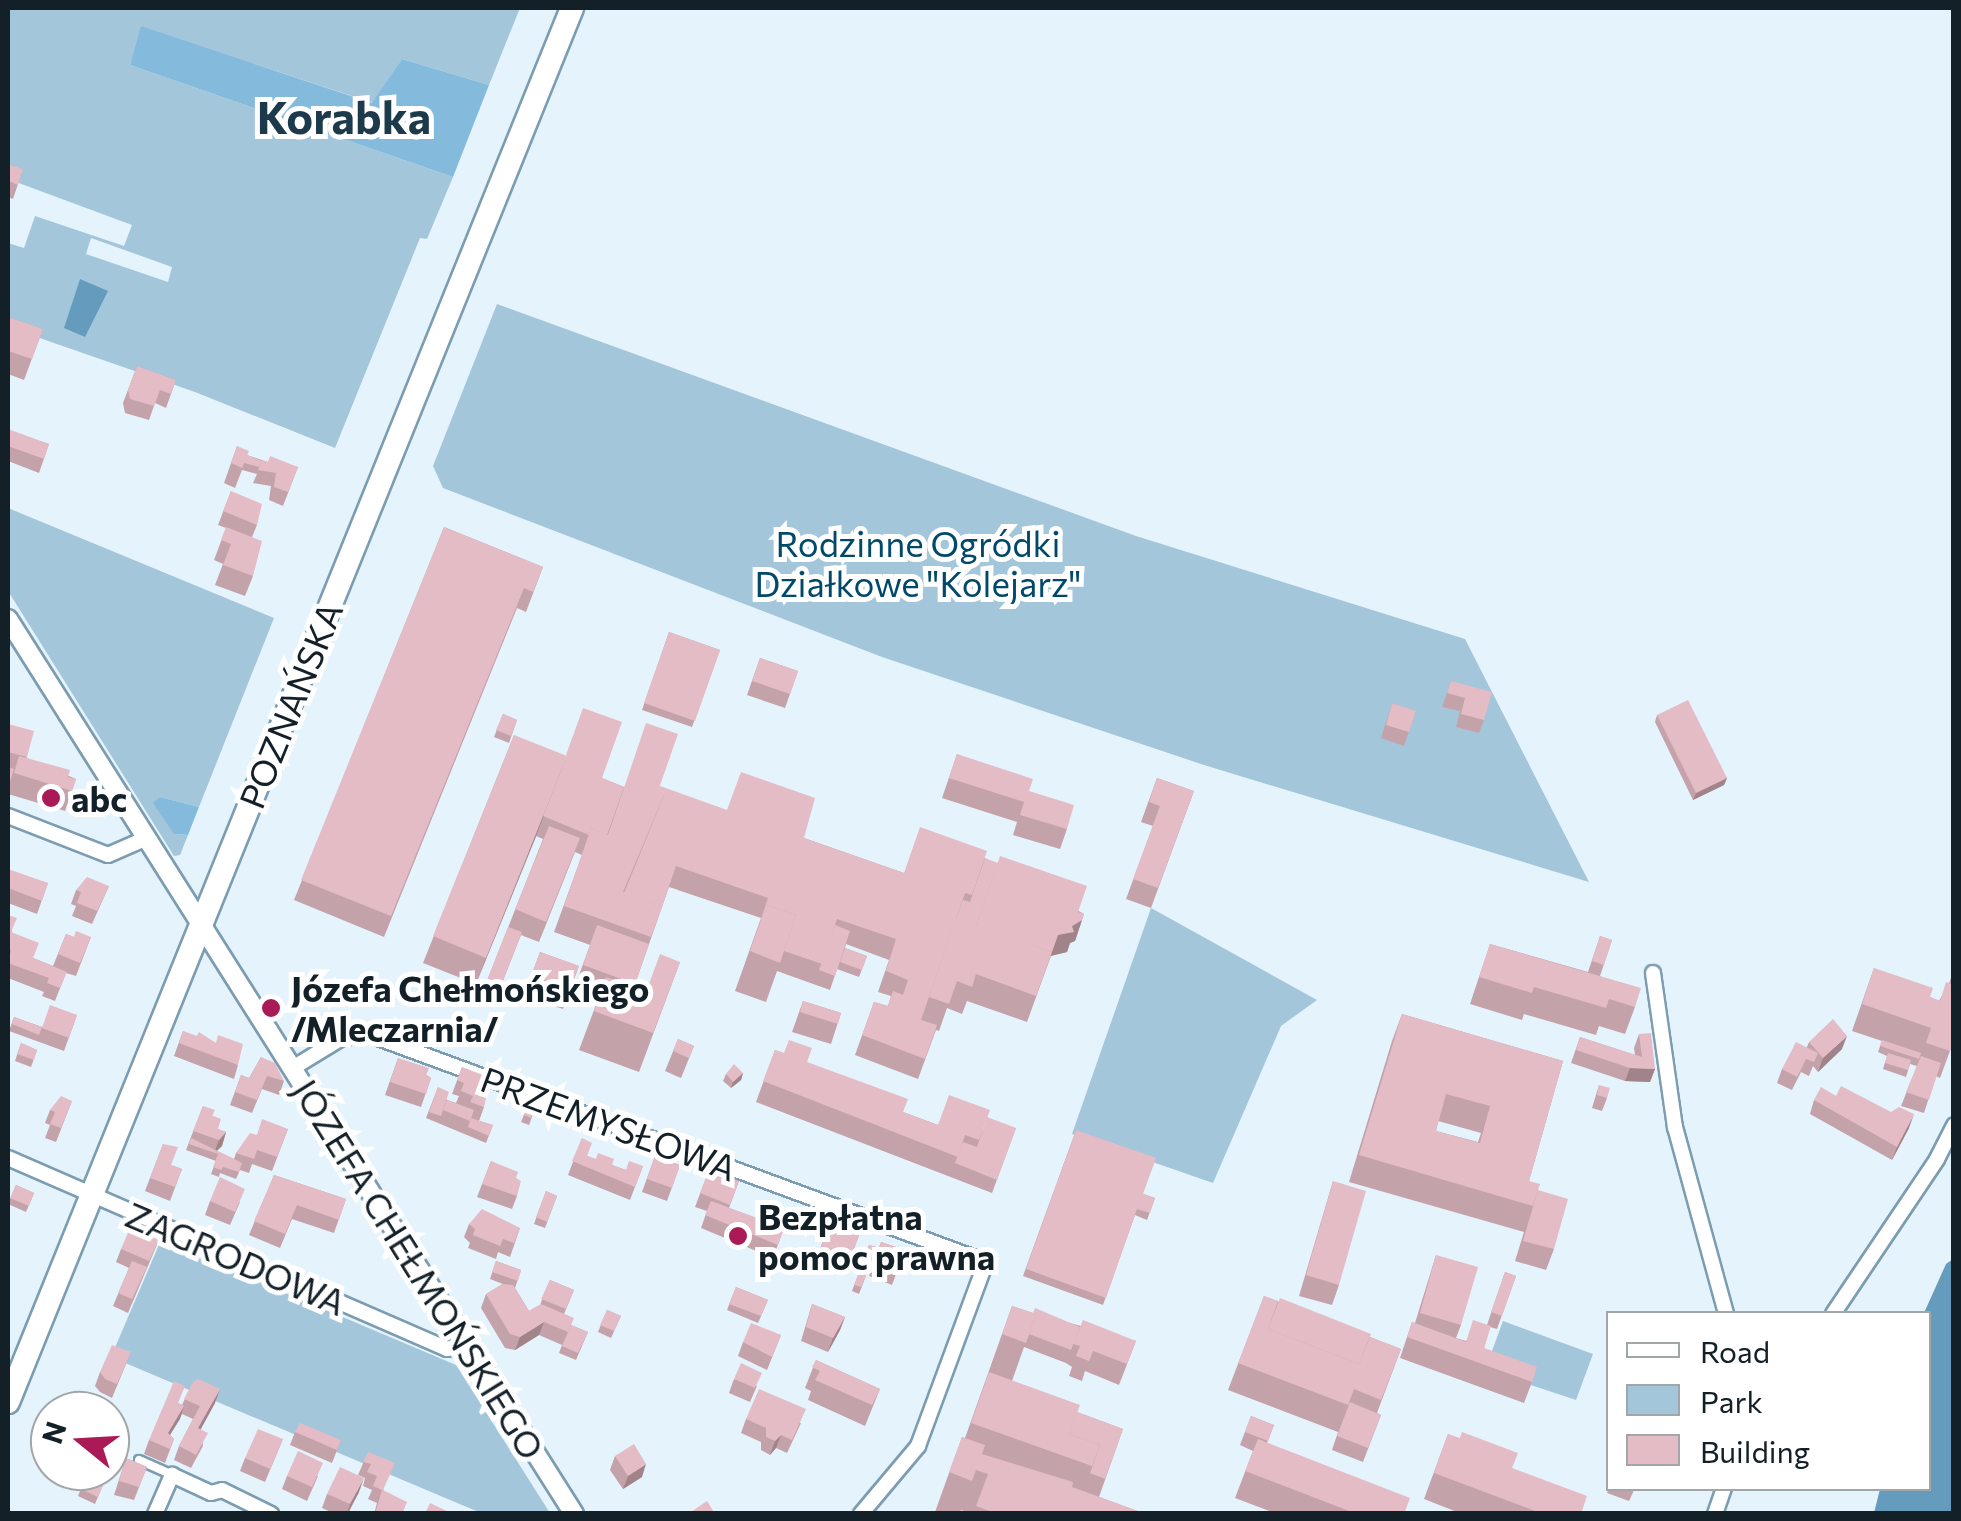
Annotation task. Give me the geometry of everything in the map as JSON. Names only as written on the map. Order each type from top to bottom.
[{"type":"main road","name":"POZNAŃSKA","points":[[8,1402],[572,8]]},
{"type":"street","name":"JÓZEFA CHEŁMOŃSKIEGO","points":[[8,620],[574,1514]]},
{"type":"street","points":[[8,816],[108,855],[147,838]]},
{"type":"street","points":[[1653,973],[1675,1127],[1725,1311]]},
{"type":"street","name":"PRZEMYSŁOWA","points":[[291,1070],[342,1038],[370,1035],[986,1262],[918,1446],[862,1514]]},
{"type":"street","points":[[1835,1311],[1937,1159],[1954,1125]]},
{"type":"street","name":"ZAGRODOWA","points":[[8,1158],[447,1349],[466,1344]]},
{"type":"street","points":[[155,1514],[172,1475],[211,1493],[222,1490],[271,1514]]},
{"type":"lane","points":[[139,1460],[172,1475]]},
{"type":"green space","points":[[8,8],[520,8],[489,85],[402,59],[373,103],[142,27],[130,65],[453,177],[427,239],[420,238],[335,448],[195,392],[8,327],[8,243],[24,248],[35,216],[124,246],[132,225],[8,179]],"holes":[[[91,238],[172,267],[168,282],[86,254]]]},
{"type":"green space","name":"Rodzinne Ogródki Działkowe \"Kolejarz\"","points":[[497,304],[1136,536],[1465,639],[1589,882],[1204,765],[882,657],[443,488],[433,466]]},
{"type":"green space","points":[[8,508],[274,618],[199,807],[160,797],[174,834],[188,835],[180,855],[174,856],[8,591]]},
{"type":"green space","points":[[1151,908],[1317,1000],[1281,1026],[1213,1183],[1072,1134]]},
{"type":"green space","points":[[161,1240],[456,1365],[550,1513],[481,1513],[111,1357]]},
{"type":"green space","points":[[1503,1321],[1593,1354],[1576,1400],[1485,1370]]},
{"type":"shaded area","points":[[141,26],[372,103],[402,59],[489,85],[453,177],[130,65]]},
{"type":"shaded area","points":[[80,279],[108,291],[85,337],[64,328]]},
{"type":"shaded area","points":[[160,797],[199,807],[188,835],[174,834],[153,803]]},
{"type":"shaded area","points":[[1953,1259],[1951,1513],[1874,1513],[1880,1491],[1931,1491],[1931,1311],[1925,1311],[1946,1264]]},
{"type":"building","points":[[8,164],[23,169],[18,185],[8,181]]},
{"type":"building","points":[[8,317],[43,329],[32,359],[8,351]]},
{"type":"building","points":[[137,366],[176,380],[171,394],[160,390],[154,406],[130,399],[128,390]]},
{"type":"building","points":[[8,429],[49,444],[44,459],[8,446]]},
{"type":"building","points":[[237,446],[249,451],[242,468],[231,463]]},
{"type":"building","points":[[247,455],[262,461],[259,467],[244,463]]},
{"type":"building","points":[[270,456],[298,467],[288,492],[274,487],[276,473],[258,470],[262,460],[268,462]]},
{"type":"building","points":[[231,491],[262,504],[257,525],[223,511]]},
{"type":"building","points":[[226,527],[262,541],[253,576],[223,565],[231,544],[221,540]]},
{"type":"building","points":[[444,527],[543,567],[533,592],[524,588],[391,916],[301,880]]},
{"type":"building","points":[[669,632],[720,650],[695,721],[644,703]]},
{"type":"building","points":[[760,658],[798,671],[790,694],[752,681]]},
{"type":"building","points":[[1451,681],[1492,692],[1484,720],[1461,714],[1465,698],[1447,693]]},
{"type":"building","points":[[1688,700],[1727,778],[1696,793],[1657,715]]},
{"type":"building","points":[[1392,703],[1416,711],[1409,732],[1386,725]]},
{"type":"building","points":[[583,708],[622,722],[602,778],[624,787],[607,835],[591,828],[589,835],[543,816]]},
{"type":"building","points":[[503,714],[517,720],[511,736],[496,730]]},
{"type":"building","points":[[646,723],[678,734],[658,791],[665,793],[623,892],[662,907],[651,937],[564,906],[591,828],[608,835]]},
{"type":"building","points":[[8,724],[34,731],[27,757],[8,752]]},
{"type":"building","points":[[514,735],[567,756],[486,958],[433,936]]},
{"type":"building","points":[[957,754],[1033,779],[1029,791],[1074,805],[1067,829],[1020,815],[1024,802],[949,778]]},
{"type":"building","points":[[19,756],[70,770],[68,777],[76,779],[72,791],[14,773]]},
{"type":"building","points":[[741,772],[815,798],[804,838],[904,873],[920,827],[987,851],[972,895],[965,893],[921,1020],[937,1025],[925,1059],[862,1035],[874,1002],[888,1006],[893,991],[903,995],[908,980],[886,971],[896,939],[837,919],[822,964],[784,951],[796,915],[766,905],[759,924],[768,898],[676,866],[662,907],[624,893],[665,793],[658,791],[660,786],[727,810]]},
{"type":"building","points":[[1157,778],[1194,791],[1158,888],[1133,879],[1160,806],[1149,802]]},
{"type":"building","points":[[549,826],[580,838],[546,922],[515,909]]},
{"type":"building","points":[[1000,856],[1087,886],[1078,912],[1084,914],[1082,920],[1072,926],[1074,932],[1058,935],[1052,952],[976,926]]},
{"type":"building","points":[[985,858],[998,863],[976,926],[956,919],[963,900],[970,902]]},
{"type":"building","points":[[8,869],[48,883],[42,901],[8,888]]},
{"type":"building","points":[[87,877],[109,886],[97,911],[77,903],[81,892],[76,890]]},
{"type":"building","points":[[766,905],[796,915],[780,963],[750,951]]},
{"type":"building","points":[[8,915],[17,918],[11,932],[39,943],[33,958],[67,972],[60,988],[47,983],[49,978],[8,963]]},
{"type":"building","points":[[956,918],[1052,952],[1036,996],[976,974],[972,987],[957,981],[949,1004],[929,997]]},
{"type":"building","points":[[597,925],[649,944],[635,984],[583,965]]},
{"type":"building","points":[[835,925],[850,931],[835,976],[819,970]]},
{"type":"building","points":[[508,927],[522,932],[500,988],[486,983]]},
{"type":"building","points":[[76,931],[91,937],[80,963],[58,954],[66,934],[74,937]]},
{"type":"building","points":[[1600,936],[1612,940],[1604,965],[1592,961]]},
{"type":"building","points":[[1490,944],[1641,988],[1635,1007],[1609,999],[1606,1008],[1534,987],[1532,993],[1479,977]]},
{"type":"building","points":[[845,948],[867,956],[862,970],[840,962]]},
{"type":"building","points":[[540,952],[579,966],[570,989],[531,976]]},
{"type":"building","points":[[660,954],[680,962],[653,1033],[594,1011],[606,977],[646,992]]},
{"type":"building","points":[[1874,968],[1933,988],[1930,997],[1940,1001],[1946,982],[1954,985],[1954,1040],[1950,1051],[1926,1043],[1931,1028],[1862,1004]]},
{"type":"building","points":[[803,1001],[841,1013],[838,1024],[800,1012]]},
{"type":"building","points":[[50,1005],[77,1015],[69,1038],[42,1028]]},
{"type":"building","points":[[1402,1014],[1563,1061],[1529,1181],[1540,1184],[1533,1206],[1359,1155]],"holes":[[[1446,1094],[1490,1106],[1480,1143],[1436,1131]]]},
{"type":"building","points":[[14,1017],[42,1027],[39,1035],[12,1024]]},
{"type":"building","points":[[1833,1019],[1847,1036],[1823,1058],[1809,1042]]},
{"type":"building","points":[[183,1031],[197,1036],[199,1032],[216,1043],[218,1035],[243,1044],[238,1065],[179,1043]]},
{"type":"building","points":[[1651,1033],[1655,1069],[1630,1068],[1576,1050],[1580,1037],[1642,1057],[1639,1034]]},
{"type":"building","points":[[678,1039],[694,1046],[689,1058],[673,1051]]},
{"type":"building","points":[[789,1040],[812,1048],[807,1062],[908,1099],[903,1112],[938,1125],[949,1095],[990,1110],[979,1140],[965,1135],[958,1157],[763,1081],[775,1050],[784,1053]]},
{"type":"building","points":[[1882,1040],[1921,1053],[1919,1059],[1880,1046]]},
{"type":"building","points":[[1796,1042],[1818,1053],[1814,1062],[1806,1059],[1797,1077],[1782,1069]]},
{"type":"building","points":[[21,1043],[37,1050],[34,1060],[17,1054]]},
{"type":"building","points":[[1888,1053],[1911,1060],[1908,1070],[1885,1063]]},
{"type":"building","points":[[1921,1056],[1941,1063],[1929,1100],[1906,1092]]},
{"type":"building","points":[[261,1057],[275,1063],[284,1081],[267,1076],[257,1100],[235,1092],[241,1075],[249,1078]]},
{"type":"building","points":[[398,1058],[429,1068],[426,1076],[431,1078],[426,1094],[390,1082]]},
{"type":"building","points":[[734,1064],[743,1073],[733,1082],[726,1074]]},
{"type":"building","points":[[462,1067],[491,1078],[484,1107],[470,1102],[473,1096],[461,1091],[464,1083],[457,1080]]},
{"type":"building","points":[[1599,1085],[1610,1088],[1607,1098],[1597,1095]]},
{"type":"building","points":[[1841,1086],[1891,1112],[1899,1107],[1914,1114],[1897,1147],[1814,1100],[1821,1087],[1836,1096]]},
{"type":"building","points":[[438,1087],[449,1092],[441,1116],[429,1112]]},
{"type":"building","points":[[61,1096],[72,1101],[61,1128],[50,1124],[55,1112],[50,1110]]},
{"type":"building","points":[[447,1100],[474,1110],[470,1121],[443,1110]]},
{"type":"building","points":[[529,1103],[536,1106],[531,1118],[524,1115]]},
{"type":"building","points":[[203,1106],[215,1110],[212,1116],[201,1111]]},
{"type":"building","points":[[201,1111],[221,1119],[218,1129],[226,1132],[219,1140],[193,1131]]},
{"type":"building","points":[[987,1117],[1016,1128],[997,1180],[955,1163],[963,1142],[977,1147]]},
{"type":"building","points":[[471,1118],[493,1125],[489,1136],[468,1127]]},
{"type":"building","points":[[262,1119],[288,1129],[277,1157],[257,1150],[254,1159],[236,1153],[250,1133],[257,1135]]},
{"type":"building","points":[[1076,1130],[1156,1158],[1143,1194],[1155,1198],[1150,1213],[1137,1209],[1106,1298],[1026,1269]]},
{"type":"building","points":[[191,1138],[242,1163],[239,1172],[213,1167],[218,1154],[189,1144]]},
{"type":"building","points":[[582,1138],[592,1143],[587,1156],[596,1159],[598,1153],[614,1159],[612,1165],[626,1170],[629,1161],[643,1166],[635,1187],[572,1161]]},
{"type":"building","points":[[163,1144],[178,1147],[171,1165],[182,1169],[175,1187],[150,1178]]},
{"type":"building","points":[[655,1156],[680,1165],[672,1188],[647,1179]]},
{"type":"building","points":[[491,1161],[518,1172],[516,1178],[521,1181],[517,1196],[482,1184]]},
{"type":"building","points":[[709,1170],[739,1181],[730,1205],[700,1193]]},
{"type":"building","points":[[274,1175],[346,1199],[339,1220],[297,1205],[285,1234],[254,1221]]},
{"type":"building","points":[[220,1177],[245,1189],[235,1212],[210,1201]]},
{"type":"building","points":[[1333,1181],[1366,1191],[1339,1285],[1306,1275]]},
{"type":"building","points":[[16,1185],[34,1193],[29,1206],[10,1198]]},
{"type":"building","points":[[1538,1190],[1568,1199],[1554,1249],[1523,1241]]},
{"type":"building","points":[[546,1191],[557,1196],[547,1222],[536,1217]]},
{"type":"building","points":[[711,1201],[765,1221],[768,1213],[774,1215],[772,1223],[784,1228],[778,1245],[705,1215]]},
{"type":"building","points":[[482,1209],[520,1228],[514,1243],[503,1239],[500,1246],[473,1235],[475,1229],[469,1224]]},
{"type":"building","points":[[830,1221],[861,1230],[852,1254],[821,1247]]},
{"type":"building","points":[[130,1228],[159,1240],[149,1261],[121,1249]]},
{"type":"building","points":[[881,1242],[905,1250],[897,1271],[874,1263]]},
{"type":"building","points":[[869,1245],[876,1247],[871,1262],[863,1260]]},
{"type":"building","points":[[1436,1255],[1478,1267],[1461,1325],[1420,1313]]},
{"type":"building","points":[[132,1261],[147,1267],[132,1299],[118,1293]]},
{"type":"building","points":[[496,1261],[521,1270],[518,1281],[492,1272]]},
{"type":"building","points":[[860,1270],[867,1273],[861,1287],[854,1285]]},
{"type":"building","points":[[1505,1272],[1516,1276],[1502,1316],[1491,1312]]},
{"type":"building","points":[[550,1280],[574,1290],[566,1309],[541,1299]]},
{"type":"building","points":[[502,1284],[513,1285],[529,1311],[541,1304],[574,1318],[568,1332],[544,1322],[520,1337],[510,1334],[486,1294]]},
{"type":"building","points":[[736,1287],[768,1300],[761,1316],[729,1304]]},
{"type":"building","points":[[1264,1296],[1278,1301],[1268,1329],[1359,1364],[1370,1337],[1401,1349],[1381,1400],[1354,1389],[1348,1405],[1238,1363]]},
{"type":"building","points":[[1280,1298],[1371,1334],[1359,1364],[1268,1329]]},
{"type":"building","points":[[812,1304],[845,1317],[833,1338],[806,1327]]},
{"type":"building","points":[[1012,1306],[1036,1314],[1026,1343],[1002,1334]]},
{"type":"building","points":[[1035,1308],[1080,1327],[1071,1350],[1029,1334]]},
{"type":"building","points":[[607,1310],[621,1316],[614,1331],[600,1325]]},
{"type":"building","points":[[1083,1320],[1136,1341],[1127,1364],[1093,1351],[1089,1361],[1076,1356],[1080,1346],[1073,1344]]},
{"type":"building","points":[[1473,1320],[1491,1326],[1484,1348],[1537,1367],[1532,1382],[1407,1337],[1412,1322],[1466,1342]]},
{"type":"building","points":[[751,1323],[781,1335],[772,1357],[743,1342]]},
{"type":"building","points":[[571,1325],[588,1332],[578,1353],[562,1346]]},
{"type":"building","points":[[112,1345],[131,1352],[117,1384],[100,1372]]},
{"type":"building","points":[[816,1360],[880,1389],[872,1405],[815,1380],[820,1371],[812,1367]]},
{"type":"building","points":[[741,1363],[762,1373],[755,1388],[734,1379]]},
{"type":"building","points":[[989,1372],[1080,1405],[1069,1434],[1100,1445],[1092,1466],[971,1423]]},
{"type":"building","points":[[198,1379],[220,1389],[198,1428],[208,1433],[196,1455],[179,1446],[200,1406],[184,1399]]},
{"type":"building","points":[[174,1381],[185,1386],[178,1403],[184,1406],[168,1433],[174,1439],[170,1449],[149,1440]]},
{"type":"building","points":[[759,1389],[806,1409],[792,1440],[781,1435],[775,1441],[766,1437],[766,1428],[746,1419]]},
{"type":"building","points":[[1350,1402],[1381,1415],[1368,1448],[1337,1436]]},
{"type":"building","points":[[1077,1412],[1123,1429],[1105,1479],[1090,1473],[1100,1445],[1069,1434]]},
{"type":"building","points":[[1251,1416],[1274,1425],[1268,1441],[1245,1432]]},
{"type":"building","points":[[300,1423],[341,1440],[337,1450],[295,1432]]},
{"type":"building","points":[[258,1429],[283,1439],[270,1469],[245,1458]]},
{"type":"building","points":[[1462,1432],[1518,1453],[1512,1468],[1587,1496],[1581,1514],[1543,1514],[1434,1473],[1448,1434],[1460,1438]]},
{"type":"building","points":[[962,1437],[985,1445],[982,1454],[1073,1482],[1072,1487],[1146,1514],[998,1514],[976,1506],[988,1474],[976,1470],[972,1481],[949,1472]]},
{"type":"building","points":[[1258,1439],[1410,1498],[1404,1514],[1357,1514],[1245,1471]]},
{"type":"building","points":[[634,1444],[646,1464],[628,1476],[615,1456]]},
{"type":"building","points":[[298,1451],[323,1463],[312,1487],[287,1476]]},
{"type":"building","points":[[368,1452],[395,1463],[383,1490],[407,1502],[402,1514],[375,1514],[382,1490],[373,1486],[377,1476],[367,1472],[371,1464],[363,1462]]},
{"type":"building","points":[[130,1460],[147,1467],[139,1487],[130,1484]]},
{"type":"building","points":[[340,1467],[364,1478],[350,1504],[327,1494]]},
{"type":"building","points":[[707,1501],[715,1514],[688,1514]]},
{"type":"building","points":[[430,1503],[453,1514],[425,1514]]},
{"type":"place","name":"abc","points":[[51,798]]},
{"type":"place","name":"Józefa Chełmońskiego /Mleczarnia/","points":[[271,1008]]},
{"type":"place","name":"Bezpłatna pomoc prawna","points":[[738,1236]]},
{"type":"district","name":"Korabka","points":[[344,116]]}]
